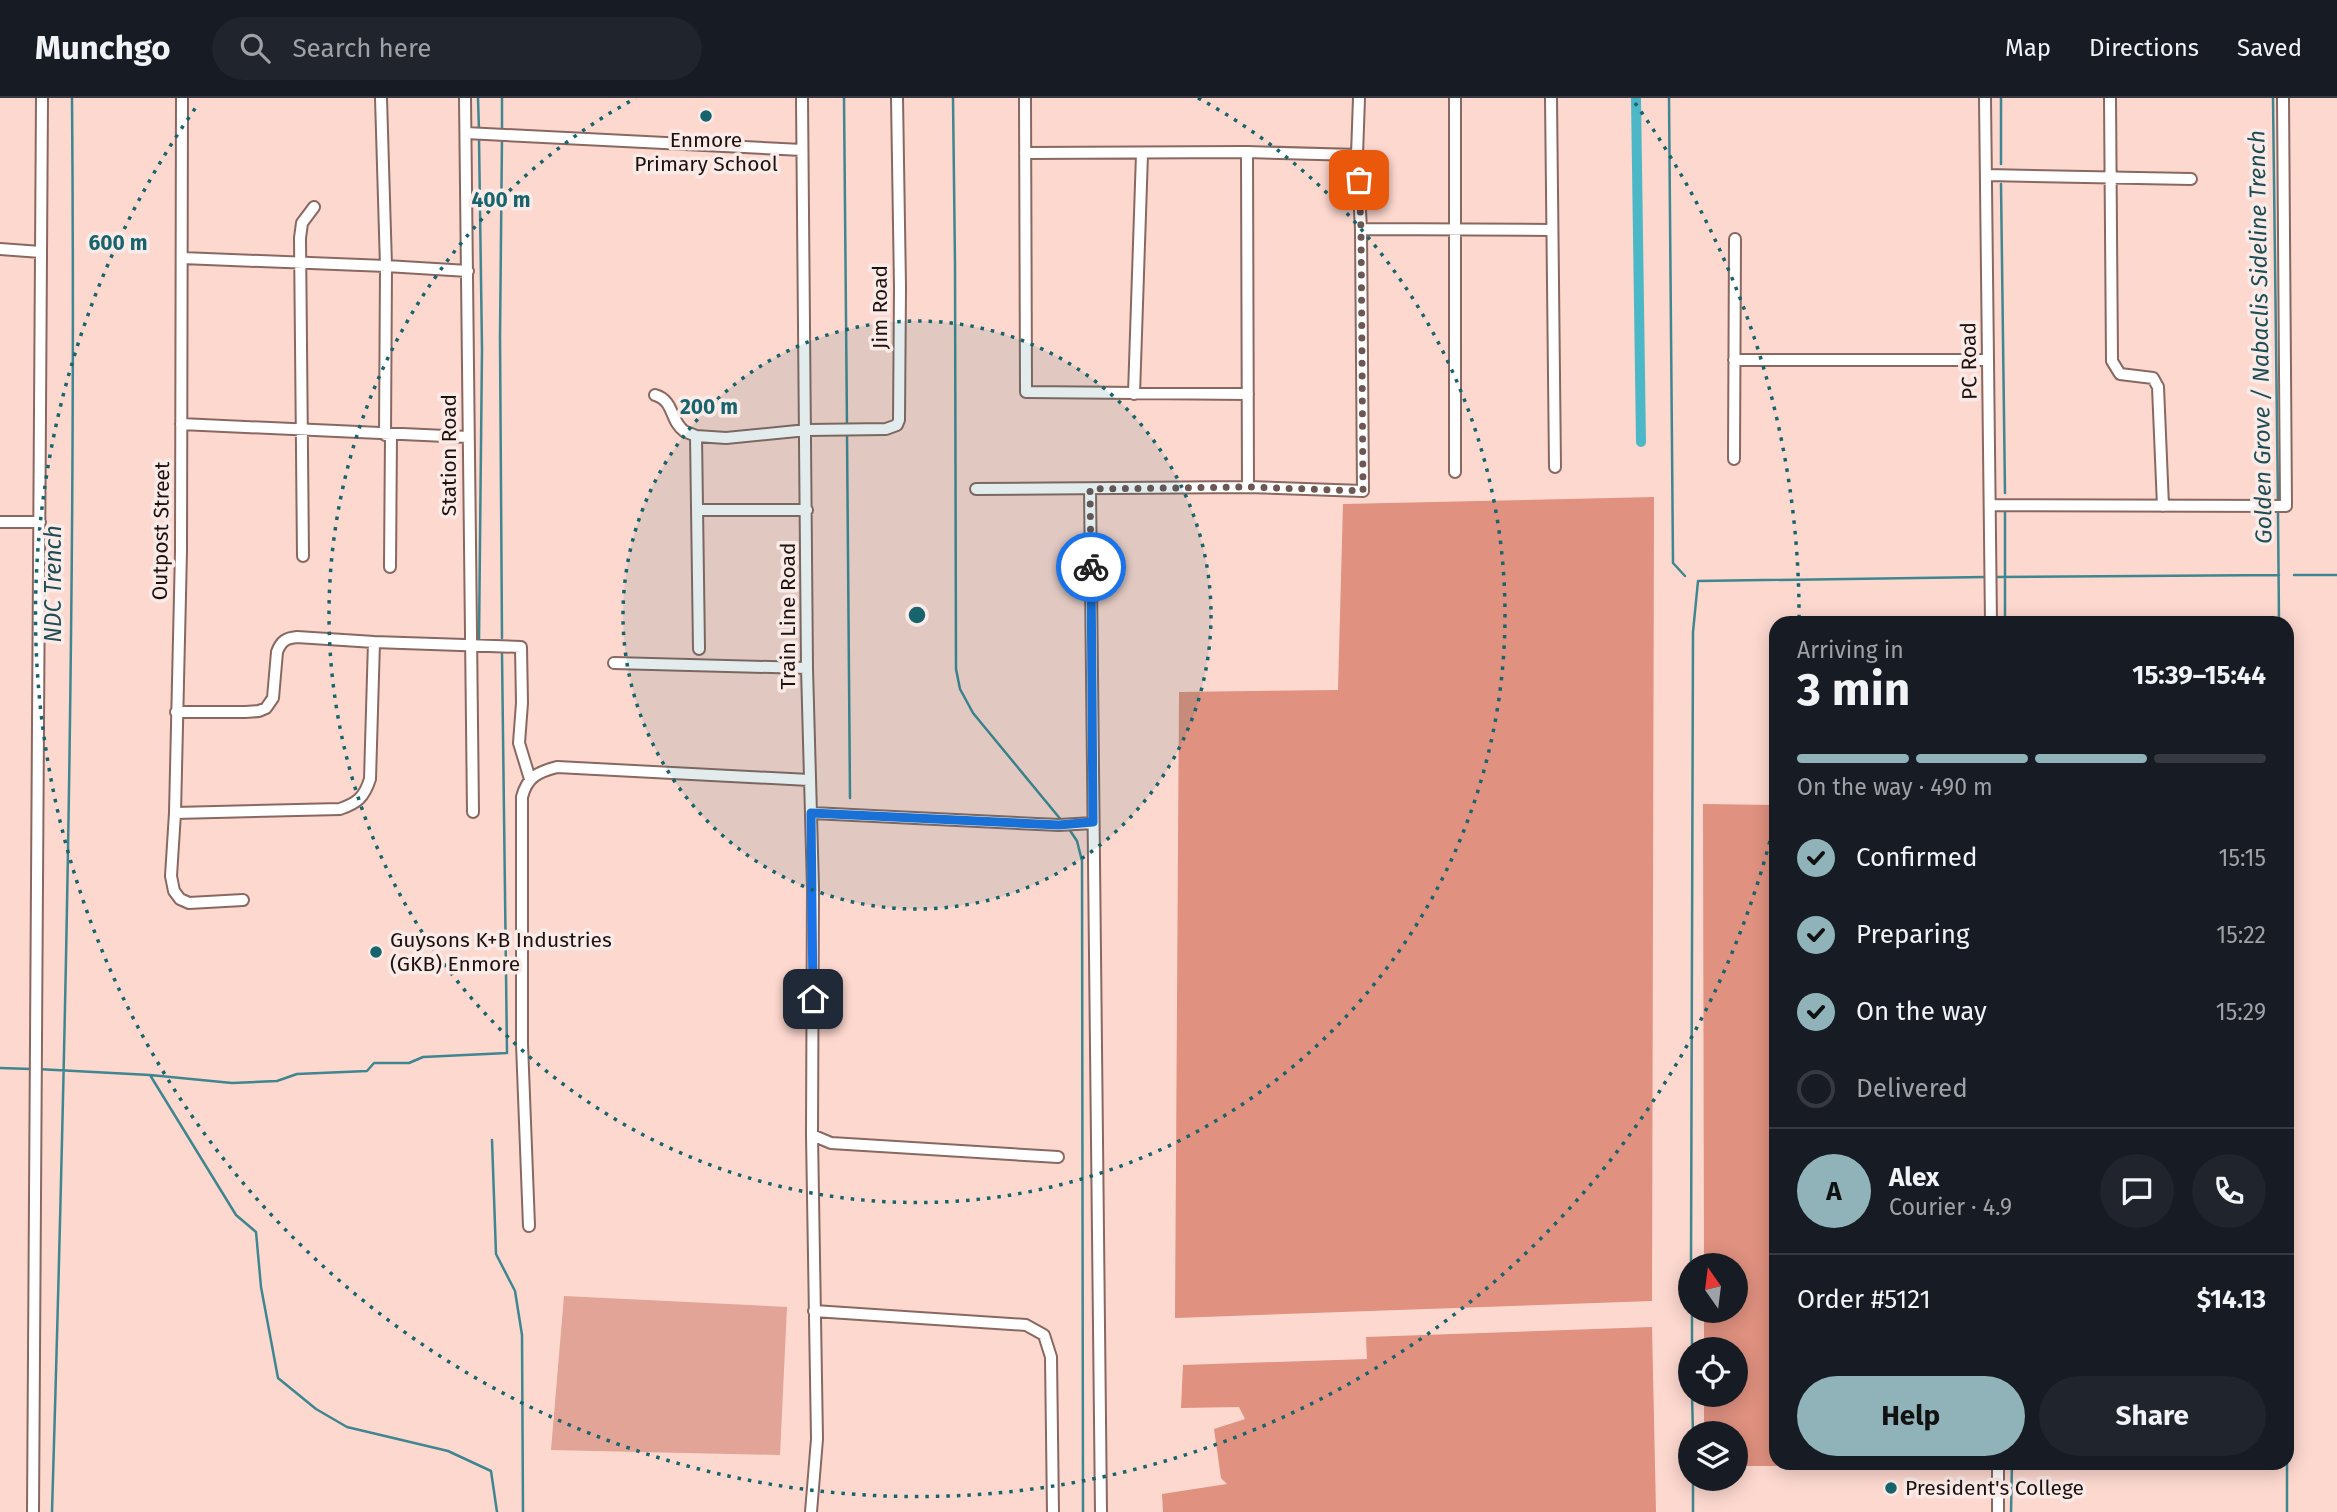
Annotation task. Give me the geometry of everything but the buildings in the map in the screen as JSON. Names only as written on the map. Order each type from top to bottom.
[{"type":"street","points":[[33,1512],[42,98]]},
{"type":"street","name":"Outpost Street","points":[[182,98],[181,551],[171,876],[174,891],[180,899],[189,903],[243,900]]},
{"type":"street","points":[[381,98],[390,567]]},
{"type":"street","points":[[458,98],[465,98]]},
{"type":"street","name":"Station Road","points":[[465,98],[473,811]]},
{"type":"street","name":"Train Line Road","points":[[802,98],[807,668],[813,888],[811,1135],[817,1439],[811,1512]]},
{"type":"street","name":"Jim Road","points":[[696,436],[726,438],[807,430],[892,428],[899,420],[897,98]]},
{"type":"street","points":[[1025,98],[1026,392],[1248,394]]},
{"type":"street","points":[[976,489],[1248,487],[1363,491],[1361,229],[1357,155],[1359,98]]},
{"type":"street","points":[[1455,98],[1455,472]]},
{"type":"street","points":[[1551,98],[1555,467]]},
{"type":"street","name":"PC Road","points":[[1986,98],[1991,616]]},
{"type":"street","points":[[2110,98],[2112,361],[2120,374],[2153,378],[2158,387],[2163,506]]},
{"type":"street","points":[[1990,505],[2286,506],[2283,98]]},
{"type":"street","points":[[466,133],[802,150]]},
{"type":"street","points":[[1025,153],[1247,152],[1357,155]]},
{"type":"street","points":[[1247,152],[1248,487]]},
{"type":"street","points":[[1134,394],[1142,154]]},
{"type":"street","points":[[1987,175],[2191,179]]},
{"type":"street","points":[[303,556],[300,262],[302,223],[314,207]]},
{"type":"street","points":[[1361,229],[1552,230]]},
{"type":"street","points":[[1734,459],[1735,239]]},
{"type":"street","points":[[0,249],[41,252]]},
{"type":"street","points":[[182,258],[468,271]]},
{"type":"street","points":[[1734,360],[1987,360]]},
{"type":"street","points":[[655,395],[663,397],[683,430],[696,436],[699,649]]},
{"type":"street","points":[[181,424],[468,437]]},
{"type":"street","points":[[1090,489],[1101,1512]]},
{"type":"street","points":[[696,510],[807,510]]},
{"type":"street","points":[[0,522],[40,522]]},
{"type":"street","points":[[176,712],[245,712],[266,708],[272,698],[277,652],[286,638],[297,636],[374,642],[521,647],[522,703],[519,743],[530,779]]},
{"type":"street","points":[[175,813],[340,810],[365,795],[370,779],[374,642]]},
{"type":"street","points":[[614,663],[807,668]]},
{"type":"street","points":[[529,1226],[522,1044],[522,797],[525,786],[541,771],[557,767],[809,780]]},
{"type":"street","points":[[811,813],[1059,825],[1093,822]]},
{"type":"street","points":[[811,1135],[831,1143],[1058,1157]]},
{"type":"street","points":[[814,1311],[1026,1325],[1044,1335],[1051,1357],[1053,1512]]},
{"type":"street","points":[[1998,1470],[1998,1512]]},
{"type":"shaded area","points":[[1654,497],[1652,1301],[1175,1318],[1179,692],[1338,690],[1343,504]]},
{"type":"shaded area","points":[[1703,804],[1769,805],[1769,1466],[1748,1466],[1748,1421],[1704,1421],[1704,1407],[1748,1407],[1748,1337],[1704,1337],[1704,1323],[1748,1323],[1748,1253],[1704,1253]]},
{"type":"shaded area","points":[[564,1296],[787,1307],[780,1455],[551,1450]]},
{"type":"shaded area","points":[[1652,1327],[1656,1512],[1163,1512],[1162,1494],[1227,1484],[1221,1478],[1214,1429],[1245,1419],[1239,1407],[1181,1408],[1183,1365],[1367,1359],[1366,1337]]},
{"type":"waterway","name":"NDC Trench","points":[[52,1512],[69,805],[73,451],[72,98]]},
{"type":"waterway","points":[[478,98],[479,131]]},
{"type":"waterway","points":[[502,98],[502,131]]},
{"type":"waterway","points":[[844,98],[847,427]]},
{"type":"waterway","points":[[953,98],[956,669],[960,689],[973,713],[1062,821]]},
{"type":"waterway","points":[[1636,98],[1641,442]]},
{"type":"waterway","points":[[1669,98],[1673,563],[1685,576]]},
{"type":"waterway","points":[[2001,98],[2001,164]]},
{"type":"waterway","name":"Golden Grove / Nabaclis Sideline Trench","points":[[2273,98],[2278,504]]},
{"type":"waterway","points":[[502,137],[502,638]]},
{"type":"waterway","points":[[479,138],[482,349],[479,639]]},
{"type":"waterway","points":[[2001,184],[2005,493]]},
{"type":"waterway","points":[[847,434],[850,798]]},
{"type":"waterway","points":[[2005,510],[2005,616]]},
{"type":"waterway","name":"Golden Grove / Nabaclis Sideline Trench","points":[[2278,511],[2279,616]]},
{"type":"waterway","points":[[1993,577],[2279,575]]},
{"type":"waterway","points":[[2294,575],[2337,575]]},
{"type":"waterway","points":[[1691,1253],[1693,632],[1698,581],[1986,577]]},
{"type":"waterway","points":[[150,1075],[232,1083],[277,1081],[297,1074],[367,1071],[374,1063],[409,1063],[423,1057],[507,1053],[502,654]]},
{"type":"waterway","points":[[1069,829],[1077,841],[1082,861],[1083,1512]]},
{"type":"waterway","points":[[0,1068],[31,1069]]},
{"type":"waterway","points":[[37,1069],[150,1075],[236,1215],[256,1232],[261,1287],[278,1378],[316,1409],[347,1427],[448,1451],[491,1471],[497,1512]]},
{"type":"waterway","points":[[492,1140],[496,1254],[515,1291],[522,1335],[523,1512]]},
{"type":"waterway","points":[[1692,1323],[1692,1337]]},
{"type":"waterway","points":[[1692,1407],[1693,1421]]},
{"type":"waterway","points":[[2011,1512],[2012,1470]]},
{"type":"waterway","points":[[2287,1470],[2287,1512]]},
{"type":"waterway","points":[[1693,1491],[1693,1512]]},
{"type":"way so far","points":[[1091,567],[1090,489],[1248,487],[1363,491],[1359,180]]},
{"type":"place","name":"Enmore Primary School","points":[[706,116]]},
{"type":"place","name":"Guysons K+B Industries (GKB) Enmore","points":[[376,952]]},
{"type":"place","name":"President's College","points":[[1891,1488]]},
{"type":"route","points":[[813,999],[811,813],[1059,825],[1093,822],[1091,567]]}]
